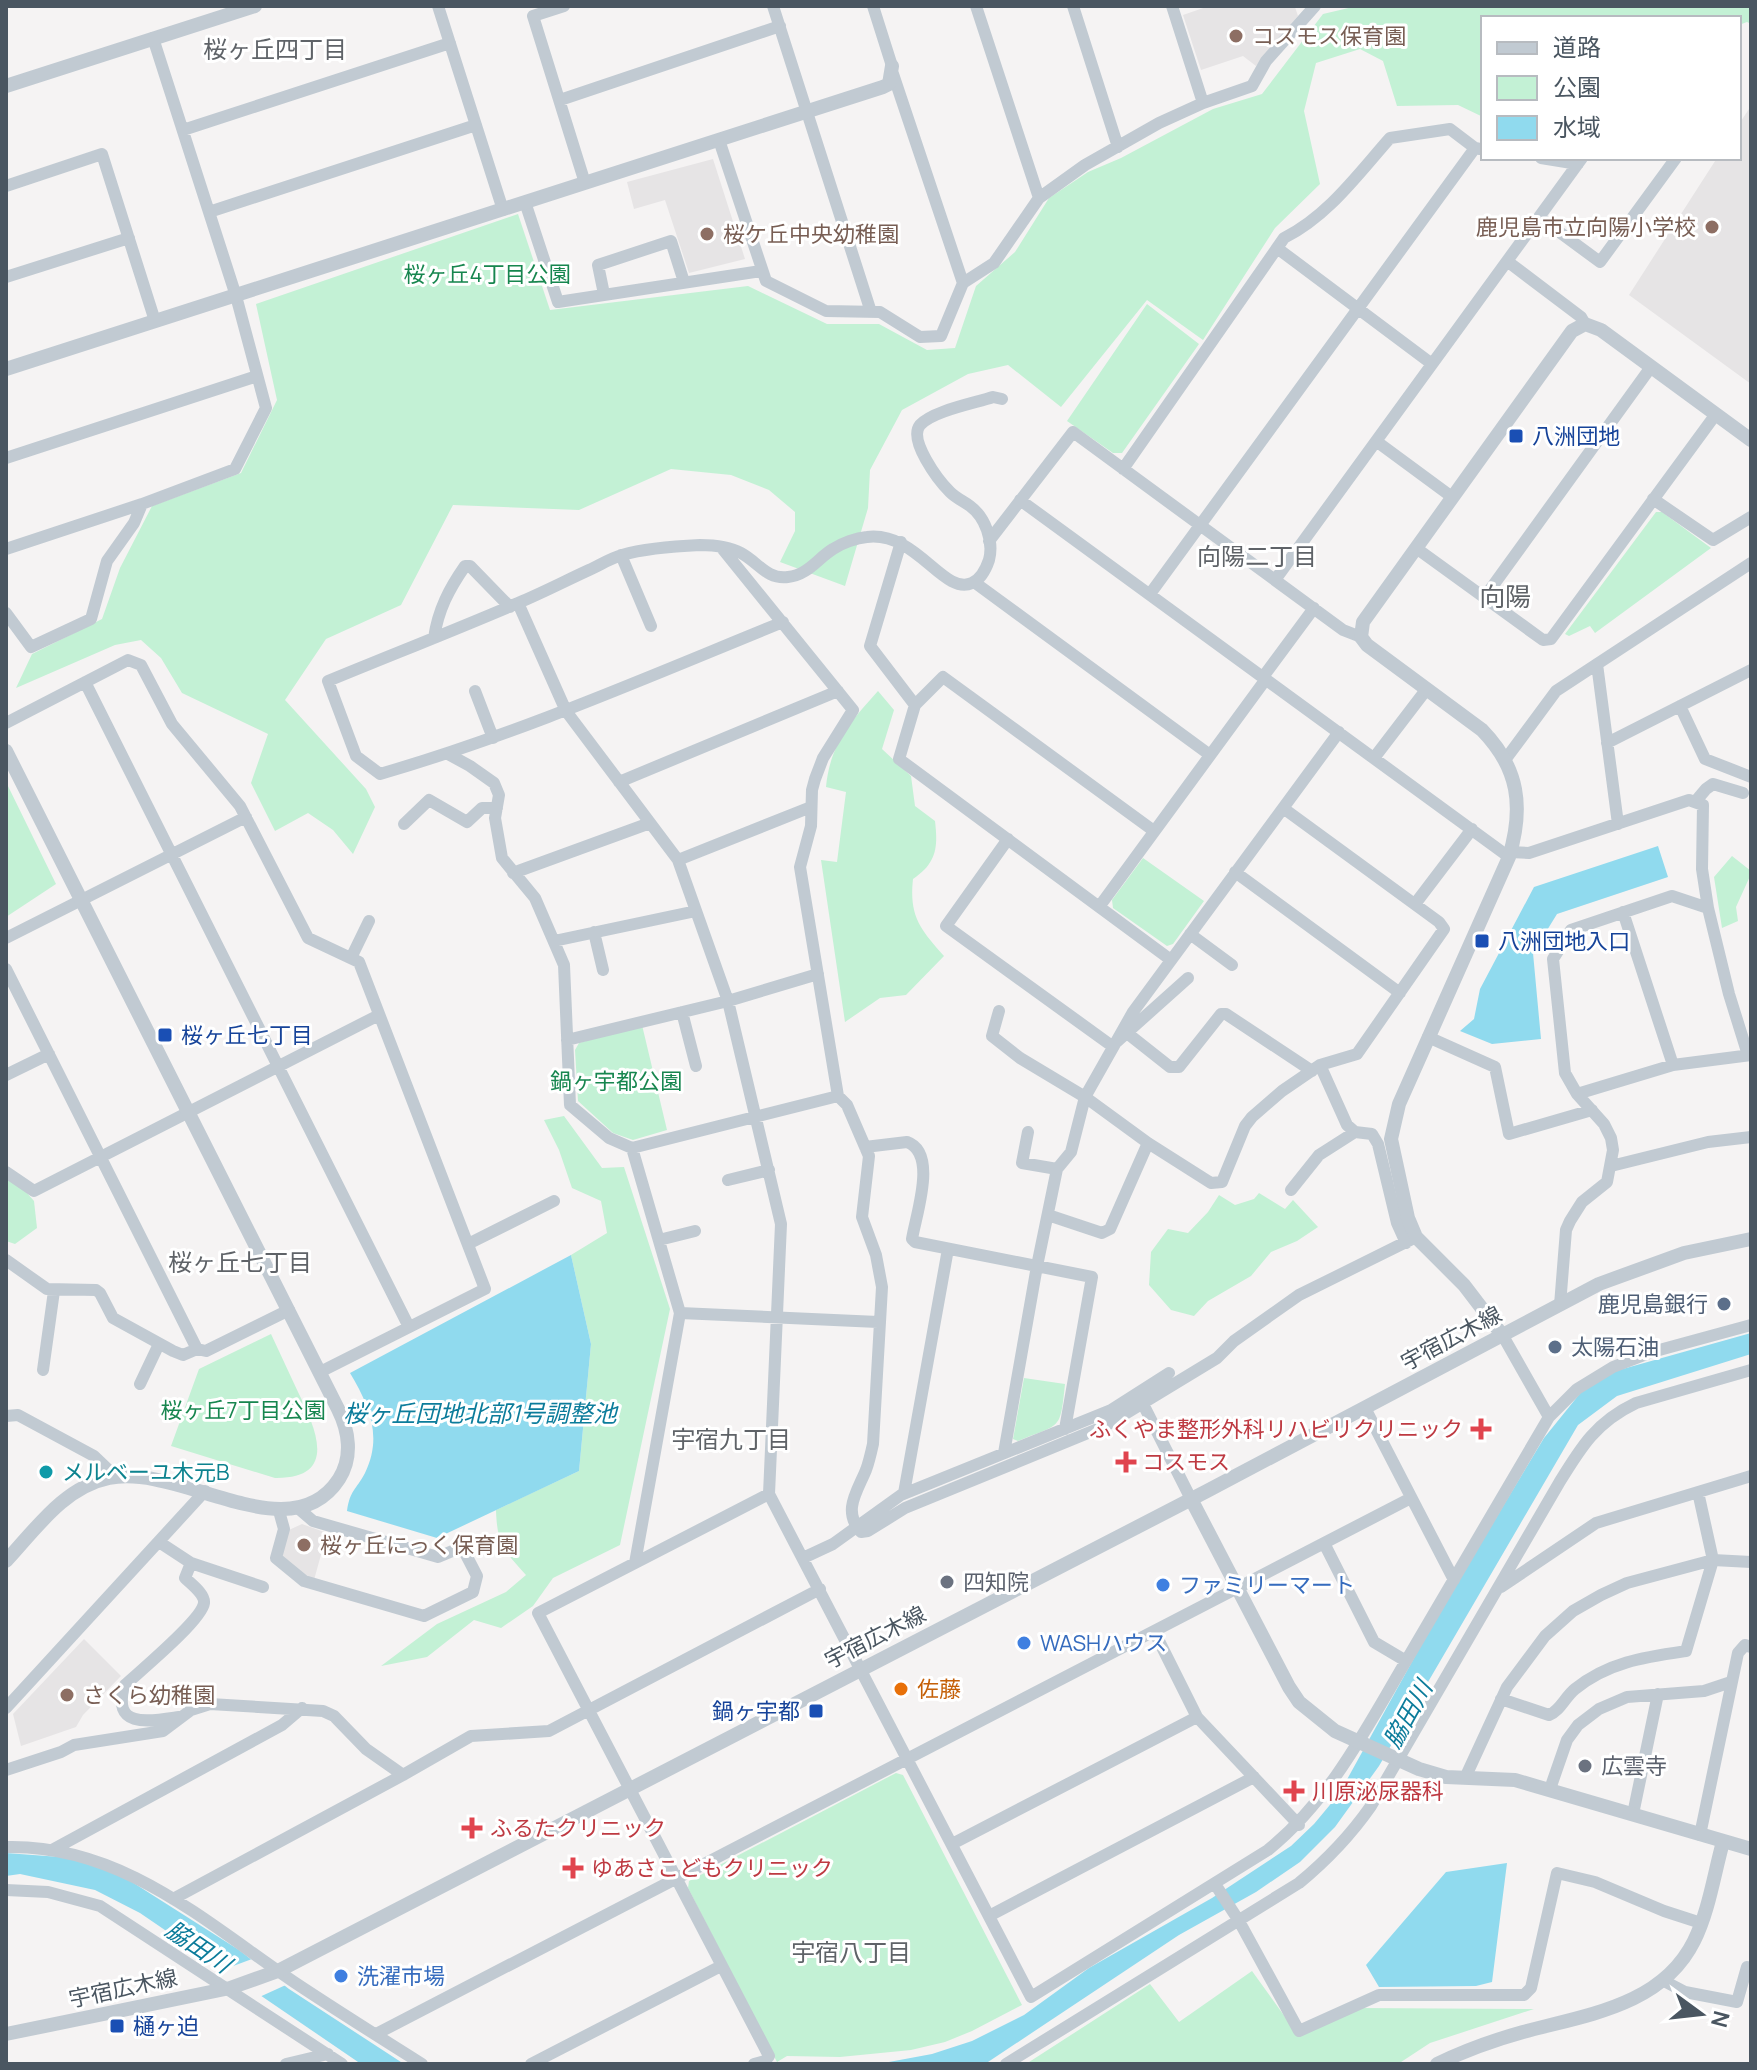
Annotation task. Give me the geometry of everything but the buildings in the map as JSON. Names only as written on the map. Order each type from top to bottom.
[{"type":"street","points":[[6,86],[255,6]]},
{"type":"street","points":[[438,6],[503,210]]},
{"type":"street","points":[[564,6],[533,16],[585,183]]},
{"type":"street","points":[[773,6],[871,312]]},
{"type":"street","points":[[873,6],[963,283]]},
{"type":"street","points":[[976,6],[1039,198]]},
{"type":"street","points":[[1073,6],[1118,147]]},
{"type":"street","points":[[719,140],[766,281],[826,311],[880,312],[920,337],[941,336],[963,283],[994,263],[1039,198],[1085,165],[1159,123],[1252,86],[1266,61],[1315,6]]},
{"type":"street","points":[[1176,7],[1203,103]]},
{"type":"street","points":[[560,100],[780,26]]},
{"type":"street","points":[[6,549],[235,469],[266,408],[236,296],[153,38]]},
{"type":"street","points":[[183,130],[450,43]]},
{"type":"street","points":[[6,369],[883,87],[889,84],[893,70]]},
{"type":"street","points":[[209,212],[476,125]]},
{"type":"street","points":[[1123,469],[1284,238],[1298,232],[1334,202],[1390,138],[1450,129],[1479,148],[1150,594]]},
{"type":"street","points":[[6,186],[102,154],[155,321]]},
{"type":"street","points":[[1539,217],[1600,262],[1675,160]]},
{"type":"street","points":[[1275,580],[1580,161]]},
{"type":"street","points":[[525,202],[558,302],[761,271]]},
{"type":"street","points":[[6,277],[129,238]]},
{"type":"street","points":[[604,294],[598,265],[671,241],[684,282]]},
{"type":"street","points":[[1277,248],[1432,364]]},
{"type":"street","points":[[1507,261],[1581,317],[1585,324],[1601,330],[1751,440]]},
{"type":"street","points":[[1361,637],[1363,622],[1370,611],[1572,331],[1585,324]]},
{"type":"street","points":[[1484,598],[1651,367]]},
{"type":"street","points":[[6,458],[257,376]]},
{"type":"street","points":[[783,622],[566,711],[448,754],[380,774],[356,756],[328,681],[514,605],[621,555],[700,545],[721,547],[741,553],[772,576],[784,578],[796,576],[819,562],[832,549],[877,536],[901,542],[922,555],[939,575],[951,583],[966,585],[974,582],[988,564],[989,541],[981,518],[972,507],[947,489],[923,453],[916,437],[917,428],[927,419],[993,397],[1002,399]]},
{"type":"street","points":[[1416,548],[1543,640],[1551,639],[1716,414]]},
{"type":"street","points":[[989,541],[1073,432],[1343,630],[1361,637],[1380,657],[1482,730],[1505,760],[1517,791],[1518,823],[1510,854],[1399,1104],[1392,1129],[1411,1240]]},
{"type":"street","points":[[1376,441],[1452,497]]},
{"type":"street","points":[[1653,499],[1713,540],[1751,517]]},
{"type":"street","points":[[1020,500],[1510,854],[1529,853],[1689,800],[1703,805],[1702,869],[1708,908],[1729,994],[1750,1055],[1673,1065],[1577,1094]]},
{"type":"street","points":[[6,613],[31,647],[91,619],[107,561],[134,523],[142,504]]},
{"type":"street","points":[[901,542],[870,646],[915,705]]},
{"type":"street","points":[[721,547],[853,710],[823,758],[812,790],[811,826],[800,867],[838,1096],[847,1105],[869,1156],[862,1217],[881,1277],[873,1444],[850,1506],[856,1527],[861,1532],[868,1531],[905,1508],[1105,1426],[1217,1358],[1234,1341],[1299,1295],[1411,1240]]},
{"type":"street","points":[[621,555],[651,626]]},
{"type":"street","points":[[1505,760],[1556,691],[1751,563]]},
{"type":"street","points":[[434,638],[436,620],[448,590],[465,566],[470,566],[514,605],[566,711],[678,860],[728,1001],[781,1224],[769,1494],[1031,1997],[1216,1887],[1299,1825],[1360,1744],[1549,1417],[1577,1389],[1613,1367],[1652,1352],[1751,1325]]},
{"type":"street","points":[[974,582],[1210,755]]},
{"type":"street","points":[[1099,907],[1314,608]]},
{"type":"street","points":[[6,723],[128,660],[141,665],[172,724],[240,806],[308,938],[359,962],[485,1289],[320,1372]]},
{"type":"street","points":[[1597,664],[1618,824]]},
{"type":"street","points":[[1607,743],[1751,670]]},
{"type":"street","points":[[1154,831],[943,677],[915,705],[899,759],[1171,960]]},
{"type":"street","points":[[85,682],[409,1327]]},
{"type":"street","points":[[1374,758],[1426,690]]},
{"type":"street","points":[[475,691],[493,738]]},
{"type":"street","points":[[619,782],[838,691]]},
{"type":"street","points":[[1680,706],[1705,759],[1751,777]]},
{"type":"street","points":[[1004,1453],[1057,1169],[1071,1152],[1085,1097],[1133,1012],[1339,732]]},
{"type":"street","points":[[6,751],[347,1427],[347,1460],[334,1486],[324,1497],[299,1509],[279,1511],[140,1475],[116,1477],[96,1481],[62,1501],[6,1561]]},
{"type":"street","points":[[448,754],[494,783],[499,795],[495,818],[502,858],[535,898],[564,965],[570,1105],[609,1138],[632,1148],[838,1096]]},
{"type":"street","points":[[1695,802],[1713,784],[1743,793]]},
{"type":"street","points":[[404,824],[429,800],[467,822],[482,808],[497,808]]},
{"type":"street","points":[[678,860],[811,807]]},
{"type":"street","points":[[999,1011],[992,1036],[1020,1058],[1085,1097],[1148,1143],[1211,1183],[1222,1182],[1245,1126],[1252,1117],[1282,1091],[1316,1068],[1357,1054],[1444,929],[1439,922],[1283,808]]},
{"type":"street","points":[[6,938],[246,817]]},
{"type":"street","points":[[513,873],[650,823]]},
{"type":"street","points":[[1415,904],[1472,829]]},
{"type":"street","points":[[1008,839],[946,926],[1112,1046]]},
{"type":"street","points":[[1235,872],[1400,993]]},
{"type":"street","points":[[1560,1305],[1566,1230],[1582,1202],[1607,1182],[1611,1166],[1611,1138],[1565,1073],[1553,959],[1571,930],[1623,912],[1672,896],[1708,908]]},
{"type":"street","points":[[554,941],[696,911]]},
{"type":"street","points":[[1623,912],[1673,1065]]},
{"type":"street","points":[[351,958],[369,921]]},
{"type":"street","points":[[594,932],[603,970]]},
{"type":"street","points":[[1190,934],[1232,965]]},
{"type":"street","points":[[6,969],[197,1349]]},
{"type":"street","points":[[567,1040],[728,1001],[818,974]]},
{"type":"street","points":[[1112,1046],[1188,978]]},
{"type":"street","points":[[682,1012],[696,1066]]},
{"type":"street","points":[[1127,1033],[1170,1067],[1179,1067],[1221,1014],[1226,1014],[1316,1068],[1347,1125],[1355,1132],[1372,1134],[1378,1144],[1397,1223],[1411,1240],[1464,1285],[1503,1336],[1549,1417]]},
{"type":"street","points":[[6,1172],[34,1191],[379,1015]]},
{"type":"street","points":[[1428,1037],[1495,1067],[1509,1134],[1592,1110]]},
{"type":"street","points":[[6,1075],[49,1054]]},
{"type":"street","points":[[1028,1132],[1022,1163],[1057,1169]]},
{"type":"street","points":[[1291,1190],[1319,1155],[1355,1132]]},
{"type":"street","points":[[1611,1166],[1708,1142],[1751,1137]]},
{"type":"street","points":[[865,1147],[907,1142],[920,1151],[925,1169],[912,1239],[915,1242],[1092,1277],[1065,1429]]},
{"type":"street","points":[[1048,1215],[1102,1233],[1110,1229],[1148,1143]]},
{"type":"street","points":[[632,1148],[680,1313],[635,1563]]},
{"type":"street","points":[[728,1180],[769,1170]]},
{"type":"street","points":[[468,1244],[554,1201]]},
{"type":"street","points":[[659,1240],[695,1231]]},
{"type":"street","name":"宇宿広木線","points":[[6,2034],[229,1988],[275,1972],[1191,1499],[1599,1284],[1644,1266],[1715,1245],[1751,1239]]},
{"type":"street","points":[[904,1493],[948,1249]]},
{"type":"street","points":[[6,1260],[47,1289],[96,1290],[113,1318],[183,1355],[197,1349],[206,1351],[289,1310]]},
{"type":"street","points":[[43,1370],[54,1291]]},
{"type":"street","points":[[680,1313],[878,1322]]},
{"type":"street","points":[[140,1384],[159,1344]]},
{"type":"street","points":[[1006,2064],[1237,1918],[1299,1883],[1339,1847],[1371,1806],[1591,1433],[1620,1410],[1636,1403],[1751,1370]]},
{"type":"street","points":[[803,1558],[833,1544],[904,1493],[1111,1410],[1169,1373]]},
{"type":"street","points":[[1143,1404],[1279,1669],[1299,1702],[1335,1731],[1433,1774],[1498,1778],[1550,1789],[1751,1849]]},
{"type":"street","points":[[1365,1408],[1454,1580]]},
{"type":"street","points":[[6,1416],[18,1415],[94,1456],[116,1477]]},
{"type":"street","points":[[1498,1589],[1596,1523],[1751,1476]]},
{"type":"street","points":[[6,1708],[205,1491]]},
{"type":"street","points":[[1501,1699],[1554,1714],[1572,1691],[1611,1667],[1633,1659],[1686,1651],[1713,1560],[1698,1492]]},
{"type":"street","points":[[754,2064],[765,2061],[769,2056],[538,1613],[769,1494]]},
{"type":"street","points":[[376,2034],[1411,1498]]},
{"type":"street","points":[[279,1511],[284,1529],[276,1558],[304,1581],[424,1616],[473,1592],[477,1576],[462,1547],[438,1557],[313,1521],[299,1509]]},
{"type":"street","points":[[159,1542],[191,1563],[263,1587]]},
{"type":"street","points":[[1324,1543],[1374,1642],[1406,1661]]},
{"type":"street","points":[[1465,1778],[1501,1699],[1525,1660],[1545,1636],[1573,1611],[1627,1583],[1713,1560],[1751,1562]]},
{"type":"street","points":[[182,1716],[148,1722],[130,1718],[124,1711],[122,1696],[125,1685],[188,1627],[201,1610],[204,1602],[202,1596],[185,1578],[191,1563]]},
{"type":"street","points":[[173,1899],[471,1736],[549,1731],[820,1589]]},
{"type":"street","points":[[1154,1631],[1197,1717],[1299,1825]]},
{"type":"street","points":[[1700,1835],[1738,1653],[1745,1645],[1751,1647]]},
{"type":"street","points":[[1550,1789],[1567,1740],[1578,1725],[1599,1709],[1617,1700],[1704,1691],[1731,1682]]},
{"type":"street","points":[[1633,1814],[1658,1694]]},
{"type":"street","points":[[6,1770],[74,1745],[163,1731],[191,1710],[210,1704],[323,1711],[334,1716],[366,1749],[403,1775]]},
{"type":"street","points":[[52,1850],[282,1725],[302,1708]]},
{"type":"street","points":[[952,1844],[1197,1717]]},
{"type":"street","points":[[989,1916],[1254,1777]]},
{"type":"street","points":[[1437,2064],[1518,2033],[1636,1999],[1664,1981],[1686,1955],[1701,1923],[1723,1842]]},
{"type":"street","points":[[6,1847],[52,1850],[113,1866],[142,1879],[275,1972],[422,2064]]},
{"type":"street","points":[[1216,1887],[1237,1918],[1299,2031],[1379,1995],[1524,1995],[1531,1988],[1557,1873],[1595,1882],[1701,1923]]},
{"type":"street","points":[[6,1890],[48,1892],[100,1906],[342,2064]]},
{"type":"street","points":[[531,2064],[721,1966]]},
{"type":"street","points":[[1664,1981],[1685,1992],[1737,2002],[1747,1967],[1751,1968]]},
{"type":"street","points":[[286,2064],[328,2054]]},
{"type":"shaded area","name":"コスモス保育園","points":[[1209,6],[1292,6],[1298,16],[1256,66],[1243,56],[1201,70],[1183,15]]},
{"type":"shaded area","name":"鹿児島市立向陽小学校","points":[[1751,106],[1751,384],[1629,295],[1716,160],[1741,160],[1741,121]]},
{"type":"shaded area","name":"桜ケ丘中央幼稚園","points":[[713,159],[745,259],[689,273],[665,200],[634,209],[627,182]]},
{"type":"shaded area","name":"桜ヶ丘にっく保育園","points":[[302,1524],[327,1533],[314,1580],[306,1578],[280,1557],[289,1530]]},
{"type":"shaded area","name":"さくら幼稚園","points":[[84,1639],[121,1676],[83,1715],[76,1727],[21,1746],[13,1714]]},
{"type":"green space","name":"桜ヶ丘4丁目公園","points":[[1357,6],[1751,6],[1751,24],[1741,24],[1741,16],[1481,16],[1481,116],[1458,105],[1397,106],[1383,61],[1360,49],[1316,63],[1304,111],[1320,184],[1275,228],[1203,340],[1147,300],[1061,407],[1008,365],[968,374],[902,410],[870,470],[868,508],[845,586],[780,562],[795,531],[795,512],[769,490],[731,475],[671,469],[579,510],[453,505],[401,605],[326,639],[285,700],[366,789],[375,807],[353,854],[333,830],[308,813],[275,831],[251,783],[268,734],[182,693],[161,658],[141,640],[115,645],[16,688],[32,654],[102,619],[120,568],[152,506],[241,473],[277,400],[256,304],[518,214],[550,310],[748,286],[827,324],[879,324],[927,350],[955,348],[976,286],[1015,252],[1049,198],[1088,172],[1213,109],[1262,94],[1323,14]]},
{"type":"green space","points":[[1147,304],[1199,344],[1122,453],[1113,453],[1067,421]]},
{"type":"green space","points":[[1656,512],[1662,512],[1711,548],[1595,633],[1590,626],[1569,636],[1565,634]]},
{"type":"green space","points":[[878,691],[894,710],[882,749],[911,776],[915,806],[935,821],[934,854],[927,867],[913,879],[912,892],[918,921],[944,956],[906,995],[880,998],[845,1022],[821,860],[837,862],[846,792],[826,787],[832,758],[843,734]]},
{"type":"green space","points":[[6,782],[56,884],[6,917]]},
{"type":"green space","points":[[1732,856],[1751,874],[1736,907],[1738,921],[1722,928],[1714,877]]},
{"type":"green space","points":[[1143,858],[1204,901],[1173,944],[1167,946],[1113,908],[1112,900]]},
{"type":"green space","name":"鍋ヶ宇都公園","points":[[642,1025],[667,1130],[633,1140],[613,1133],[578,1101],[575,1050],[579,1043]]},
{"type":"green space","points":[[564,1116],[602,1168],[624,1167],[670,1309],[620,1545],[553,1578],[533,1606],[501,1628],[474,1620],[427,1657],[381,1666],[437,1624],[506,1592],[526,1575],[503,1546],[496,1510],[579,1471],[591,1344],[571,1255],[607,1233],[601,1201],[572,1188],[559,1150],[544,1120]]},
{"type":"green space","points":[[6,1169],[34,1201],[37,1228],[15,1244],[6,1241]]},
{"type":"green space","points":[[1259,1193],[1285,1209],[1293,1200],[1318,1227],[1297,1241],[1271,1252],[1251,1276],[1208,1301],[1194,1316],[1171,1310],[1149,1285],[1151,1252],[1168,1229],[1188,1233],[1219,1195],[1235,1205],[1254,1199]]},
{"type":"green space","name":"桜ヶ丘7丁目公園","points":[[271,1334],[311,1420],[317,1448],[315,1460],[308,1470],[295,1476],[275,1478],[171,1446],[199,1369]]},
{"type":"green space","points":[[1024,1378],[1065,1384],[1062,1411],[1056,1424],[1018,1441],[1013,1439]]},
{"type":"green space","points":[[896,1773],[903,1775],[1022,2005],[945,2042],[911,2050],[840,2057],[787,2056],[777,2062],[688,1888],[689,1881]]},
{"type":"green space","points":[[1252,1971],[1293,2028],[1358,2008],[1534,2009],[1430,2043],[1398,2064],[1026,2064],[1150,1984],[1179,2022]]},
{"type":"water","points":[[1658,846],[1668,877],[1557,914],[1533,953],[1541,1039],[1492,1044],[1460,1031],[1474,1019],[1480,989],[1534,887]]},
{"type":"water","name":"桜ヶ丘団地北部1号調整池","points":[[571,1255],[591,1344],[579,1471],[437,1538],[347,1511],[352,1494],[365,1473],[373,1446],[368,1409],[350,1373]]},
{"type":"water","name":"脇田川","points":[[1751,1333],[1751,1354],[1617,1396],[1578,1425],[1379,1766],[1335,1827],[1300,1862],[1256,1892],[1179,1935],[988,2062],[878,2064],[932,2054],[972,2041],[1024,2015],[1089,1968],[1212,1898],[1291,1846],[1339,1794],[1440,1611],[1544,1438],[1582,1391],[1612,1372]]},
{"type":"water","name":"脇田川","points":[[6,1853],[60,1857],[110,1868],[239,1950],[289,1989],[404,2064],[361,2064],[140,1913],[95,1890],[20,1874],[6,1876]]},
{"type":"water","points":[[1507,1863],[1492,1982],[1476,1986],[1379,1987],[1366,1965],[1446,1872]]},
{"type":"pier","points":[[252,1959],[288,1984],[255,1999],[217,1972]]},
{"type":"place","name":"コスモス保育園","points":[[1236,36]]},
{"type":"place","name":"鹿児島市立向陽小学校","points":[[1712,227]]},
{"type":"place","name":"桜ケ丘中央幼稚園","points":[[707,234]]},
{"type":"place","name":"八洲団地","points":[[1516,436]]},
{"type":"place","name":"八洲団地入口","points":[[1482,941]]},
{"type":"place","name":"桜ヶ丘七丁目","points":[[165,1035]]},
{"type":"place","name":"鹿児島銀行","points":[[1724,1304]]},
{"type":"place","name":"太陽石油","points":[[1555,1347]]},
{"type":"place","name":"ふくやま整形外科リハビリクリニック","points":[[1481,1429]]},
{"type":"place","name":"コスモス","points":[[1126,1462]]},
{"type":"place","name":"メルベーユ木元B","points":[[46,1472]]},
{"type":"place","name":"桜ヶ丘にっく保育園","points":[[304,1545]]},
{"type":"place","name":"四知院","points":[[947,1582]]},
{"type":"place","name":"ファミリーマート","points":[[1163,1585]]},
{"type":"place","name":"WASHハウス","points":[[1024,1643]]},
{"type":"place","name":"佐藤","points":[[901,1689]]},
{"type":"place","name":"さくら幼稚園","points":[[67,1695]]},
{"type":"place","name":"鍋ヶ宇都","points":[[816,1711]]},
{"type":"place","name":"広雲寺","points":[[1585,1766]]},
{"type":"place","name":"川原泌尿器科","points":[[1294,1791]]},
{"type":"place","name":"ふるたクリニック","points":[[472,1828]]},
{"type":"place","name":"ゆあさこどもクリニック","points":[[573,1868]]},
{"type":"place","name":"洗濯市場","points":[[341,1976]]},
{"type":"place","name":"樋ヶ迫","points":[[117,2026]]},
{"type":"district","name":"桜ヶ丘四丁目","points":[[275,48]]},
{"type":"district","name":"向陽二丁目","points":[[1257,555]]},
{"type":"district","name":"向陽","points":[[1505,596]]},
{"type":"district","name":"桜ヶ丘七丁目","points":[[240,1261]]},
{"type":"district","name":"宇宿九丁目","points":[[731,1438]]},
{"type":"district","name":"宇宿八丁目","points":[[851,1951]]}]
